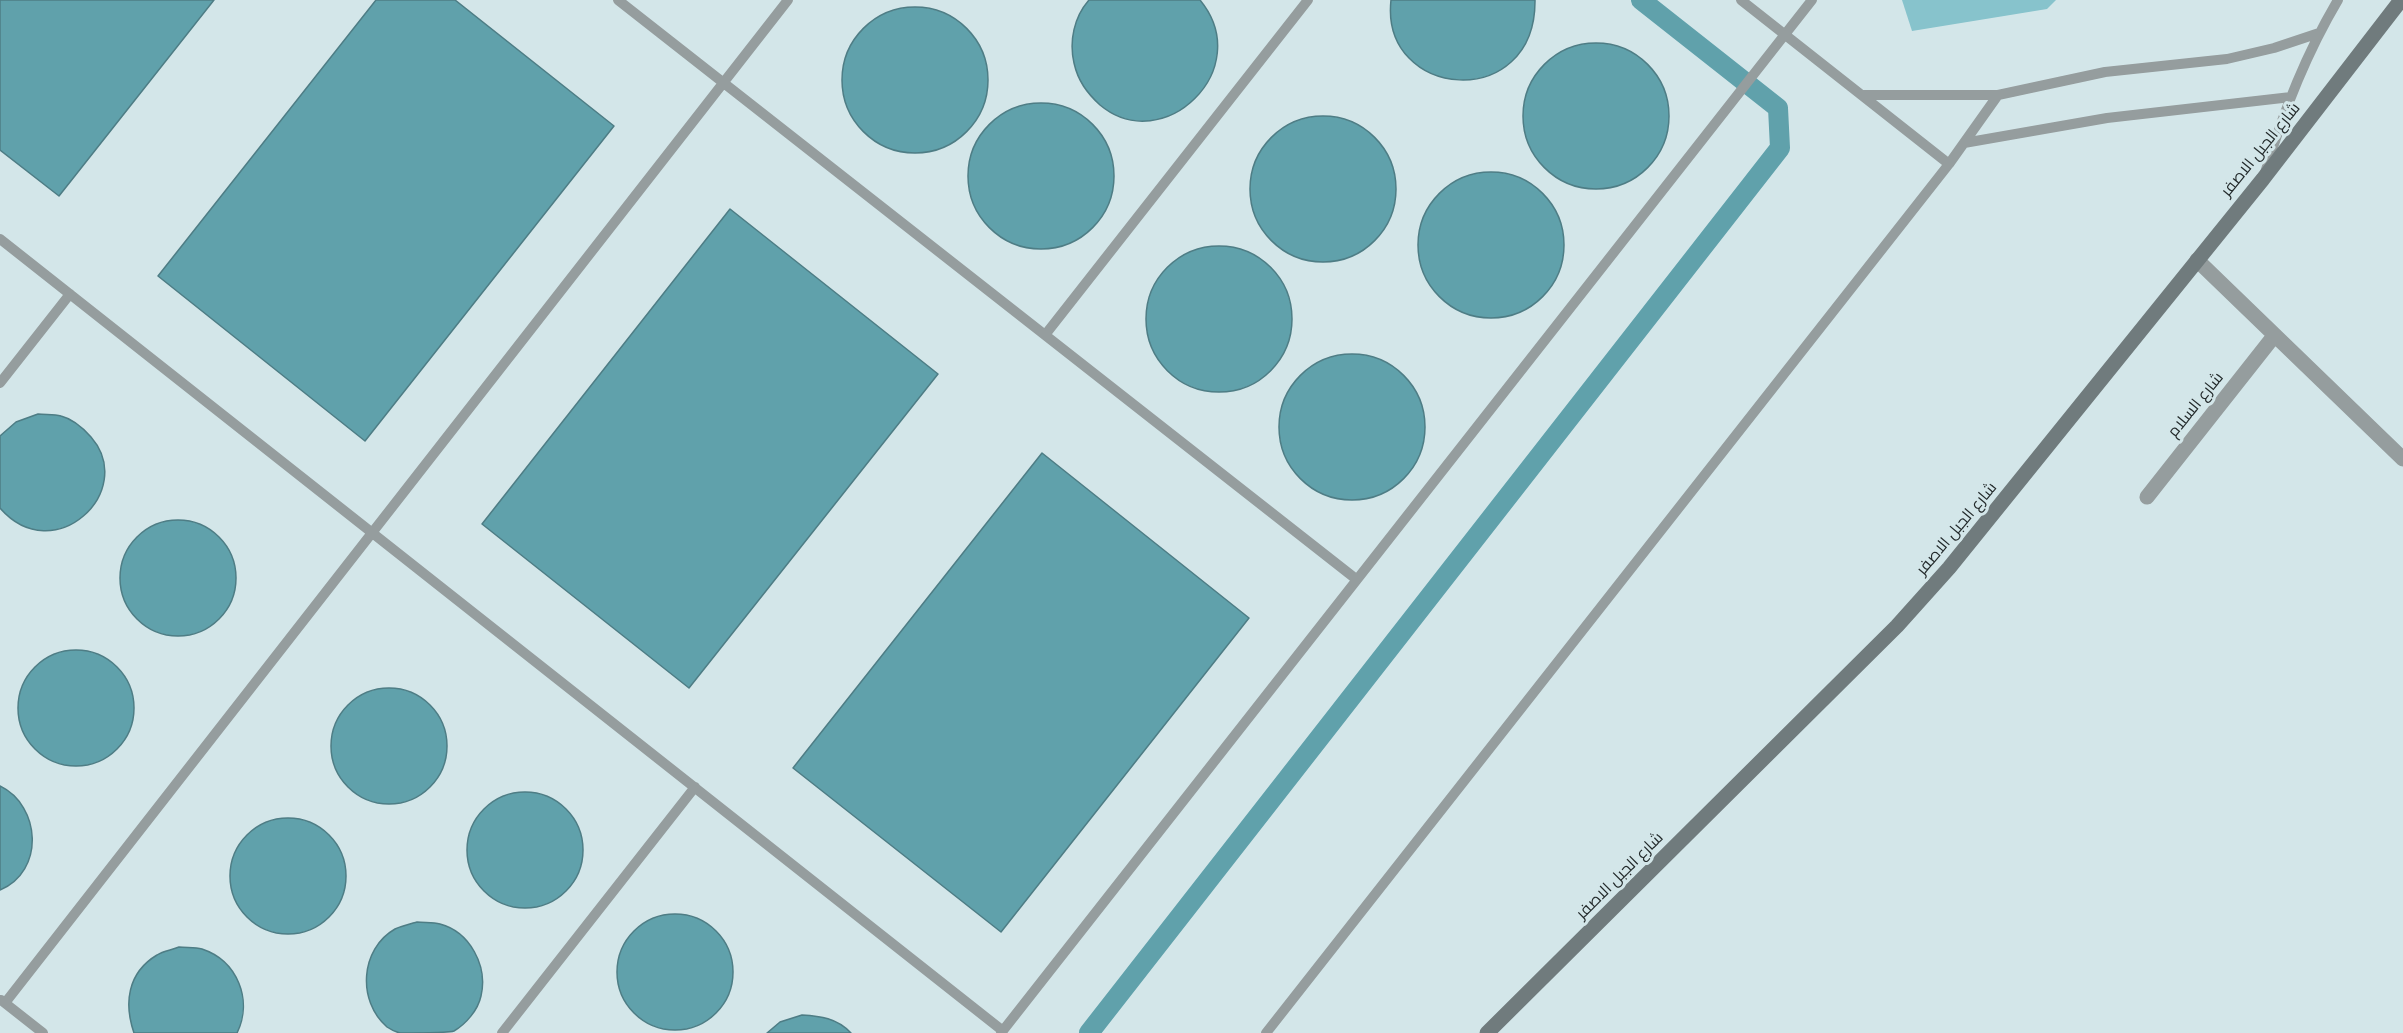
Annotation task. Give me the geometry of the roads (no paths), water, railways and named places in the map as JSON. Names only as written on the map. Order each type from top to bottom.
[{"type":"street","name":"شارع الجبل الاصفر","points":[[1487,1033],[1897,626],[1994,514],[2263,179],[2402,0]]},
{"type":"street","points":[[2197,260],[2403,459]]},
{"type":"street","name":"شارع السلام","points":[[2146,497],[2274,336]]},
{"type":"lane","points":[[618,0],[1356,579]]},
{"type":"lane","points":[[43,1033],[2,1001],[372,533],[788,0]]},
{"type":"lane","points":[[1045,335],[1308,0]]},
{"type":"lane","points":[[1741,0],[1949,164]]},
{"type":"lane","points":[[0,239],[1002,1032],[1812,0]]},
{"type":"lane","points":[[2263,179],[2290,97],[2319,33],[2338,0]]},
{"type":"lane","points":[[1863,95],[1998,95],[2105,72],[2227,59],[2274,48],[2319,33]]},
{"type":"lane","points":[[1266,1033],[1949,164],[1998,95]]},
{"type":"lane","points":[[1964,143],[2107,118],[2290,97]]},
{"type":"lane","points":[[0,383],[70,294]]},
{"type":"lane","points":[[502,1033],[695,787]]},
{"type":"waterway","points":[[1089,1033],[1780,148],[1778,108],[1641,0]]}]
